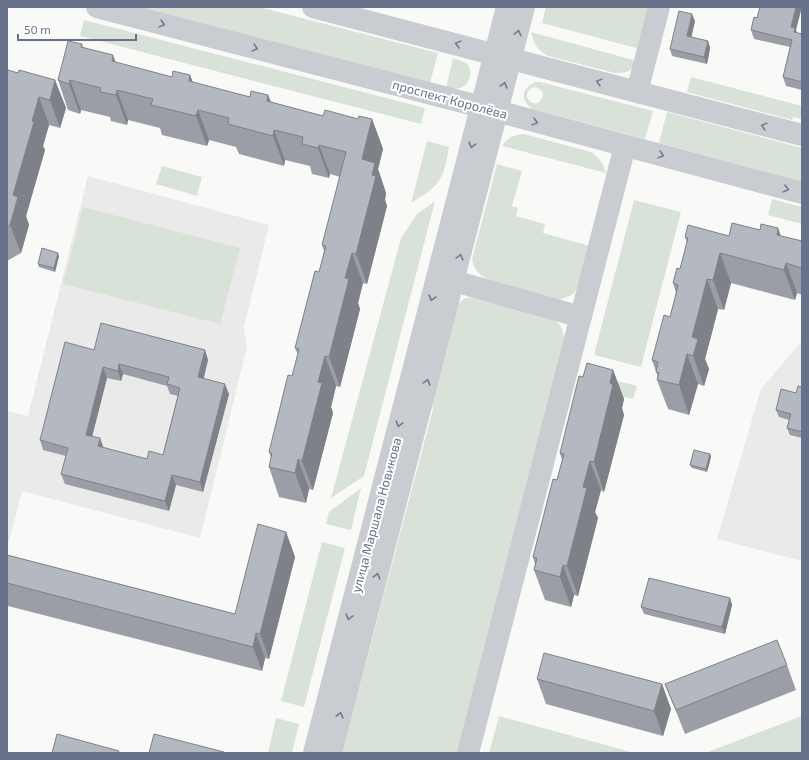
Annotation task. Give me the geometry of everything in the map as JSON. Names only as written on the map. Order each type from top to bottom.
[{"type":"street","name":"проспект Королёва","points":[[97,7],[489,109],[802,193]]},
{"type":"street","points":[[313,7],[802,136]]},
{"type":"street","name":"улица Маршала Новикова","points":[[503,56],[508,7]]},
{"type":"street","name":"улица Маршала Новикова","points":[[330,753],[445,279],[489,109],[503,56],[524,7]]},
{"type":"street","points":[[637,92],[659,7]]},
{"type":"street","points":[[468,753],[625,146]]},
{"type":"street","name":"улица Маршала Новикова","points":[[314,753],[445,279]]},
{"type":"street","points":[[445,279],[581,317]]},
{"type":"shaded area","points":[[140,7],[259,7],[438,53],[430,83]]},
{"type":"shaded area","points":[[546,7],[651,7],[640,49],[542,23]]},
{"type":"shaded area","points":[[84,20],[425,108],[421,124],[80,36]]},
{"type":"shaded area","points":[[531,32],[637,61],[631,70],[622,73],[615,73],[548,56],[536,46]]},
{"type":"shaded area","points":[[453,58],[463,62],[470,68],[468,82],[462,87],[455,89],[446,88]]},
{"type":"shaded area","points":[[691,77],[802,106],[802,119],[793,117],[792,120],[687,92]]},
{"type":"shaded area","points":[[535,82],[540,82],[653,111],[645,139],[532,109],[525,102],[524,98],[525,91]],"holes":[[[534,87],[540,89],[543,96],[542,99],[539,102],[532,103],[527,96],[528,92]]]},
{"type":"shaded area","points":[[667,112],[802,148],[802,182],[659,143]]},
{"type":"shaded area","points":[[524,134],[591,152],[601,161],[606,173],[502,146],[512,137]]},
{"type":"shaded area","points":[[427,141],[449,147],[445,165],[440,178],[433,188],[411,203]]},
{"type":"shaded area","points":[[497,164],[522,171],[512,206],[518,208],[516,216],[545,224],[543,233],[590,246],[579,285],[573,294],[568,297],[558,300],[487,279],[475,268],[472,259]]},
{"type":"shaded area","points":[[162,166],[202,177],[197,196],[156,184]]},
{"type":"shaded area","points":[[88,176],[269,225],[244,327],[247,347],[200,538],[22,491],[9,542],[7,541],[7,411],[28,416]]},
{"type":"shaded area","points":[[772,199],[802,207],[802,224],[768,215]]},
{"type":"shaded area","points":[[634,200],[681,212],[641,367],[594,355]]},
{"type":"shaded area","points":[[435,201],[364,476],[331,498],[401,238],[417,214]]},
{"type":"shaded area","points":[[83,207],[240,248],[220,324],[63,284]]},
{"type":"shaded area","points":[[481,297],[534,312],[553,320],[559,324],[565,341],[458,753],[342,753],[433,409],[431,396],[455,306],[465,298]]},
{"type":"shaded area","points":[[802,341],[802,561],[717,539],[761,389]]},
{"type":"shaded area","points":[[590,374],[637,386],[633,399],[587,387]]},
{"type":"shaded area","points":[[361,488],[351,530],[326,524],[329,512]]},
{"type":"shaded area","points":[[322,542],[345,548],[304,707],[281,701]]},
{"type":"shaded area","points":[[499,716],[635,753],[489,753]]},
{"type":"shaded area","points":[[802,716],[802,753],[705,753]]},
{"type":"shaded area","points":[[276,718],[299,724],[292,753],[268,753]]},
{"type":"building","points":[[760,7],[796,7],[791,27],[795,28],[794,32],[802,34],[802,82],[783,77],[792,40],[751,30],[754,17],[757,18]]},
{"type":"building","points":[[679,11],[692,14],[687,36],[708,41],[704,57],[670,49]]},
{"type":"building","points":[[68,41],[82,44],[81,47],[113,55],[112,61],[172,77],[173,71],[190,75],[189,81],[250,97],[251,91],[268,95],[267,101],[323,116],[325,110],[358,119],[359,116],[372,119],[362,159],[375,163],[372,175],[376,176],[356,254],[352,253],[345,278],[349,279],[329,357],[325,356],[318,382],[322,383],[302,461],[298,459],[295,473],[269,467],[272,453],[269,452],[288,375],[292,376],[299,349],[295,348],[315,271],[319,272],[326,246],[322,245],[346,152],[319,145],[318,148],[302,144],[303,137],[274,130],[273,136],[228,124],[229,118],[198,110],[196,116],[151,105],[153,99],[117,90],[116,95],[100,92],[101,88],[70,80],[69,84],[58,80]]},
{"type":"building","points":[[8,70],[18,73],[19,70],[55,80],[50,100],[39,97],[32,121],[34,122],[13,195],[18,197],[10,225],[7,227],[7,74]]},
{"type":"building","points":[[732,223],[760,230],[761,224],[778,228],[777,235],[802,241],[802,268],[786,263],[784,270],[720,253],[713,280],[707,279],[692,337],[698,339],[693,356],[687,354],[679,385],[657,380],[659,373],[656,372],[658,362],[652,360],[664,315],[670,317],[678,285],[673,283],[677,268],[680,269],[688,238],[685,237],[688,225],[729,236]]},
{"type":"building","points":[[42,248],[58,253],[54,268],[38,264]]},
{"type":"building","points":[[101,323],[205,350],[198,377],[225,384],[200,482],[172,475],[165,501],[61,474],[68,448],[40,440],[65,342],[94,350]],"holes":[[[119,364],[169,377],[167,384],[180,388],[163,455],[149,451],[147,459],[98,446],[100,438],[86,435],[103,367],[118,371]]]},
{"type":"building","points":[[587,363],[613,370],[610,383],[613,385],[594,462],[590,461],[583,487],[587,488],[567,566],[563,565],[560,577],[534,570],[537,558],[533,557],[553,479],[557,480],[564,454],[560,453],[579,376],[583,377]]},
{"type":"building","points":[[798,386],[802,387],[802,432],[787,428],[791,414],[776,410],[781,389],[796,393]]},
{"type":"building","points":[[694,450],[710,454],[706,469],[690,465]]},
{"type":"building","points":[[258,524],[286,532],[260,634],[256,633],[253,647],[7,583],[7,555],[235,614]]},
{"type":"building","points":[[649,578],[730,598],[722,627],[641,607]]},
{"type":"building","points":[[777,640],[787,665],[676,710],[665,684]]},
{"type":"building","points":[[544,653],[662,684],[654,711],[537,679]]},
{"type":"building","points":[[57,734],[119,751],[118,753],[52,753]]},
{"type":"building","points":[[154,734],[224,752],[224,753],[149,753]]}]
